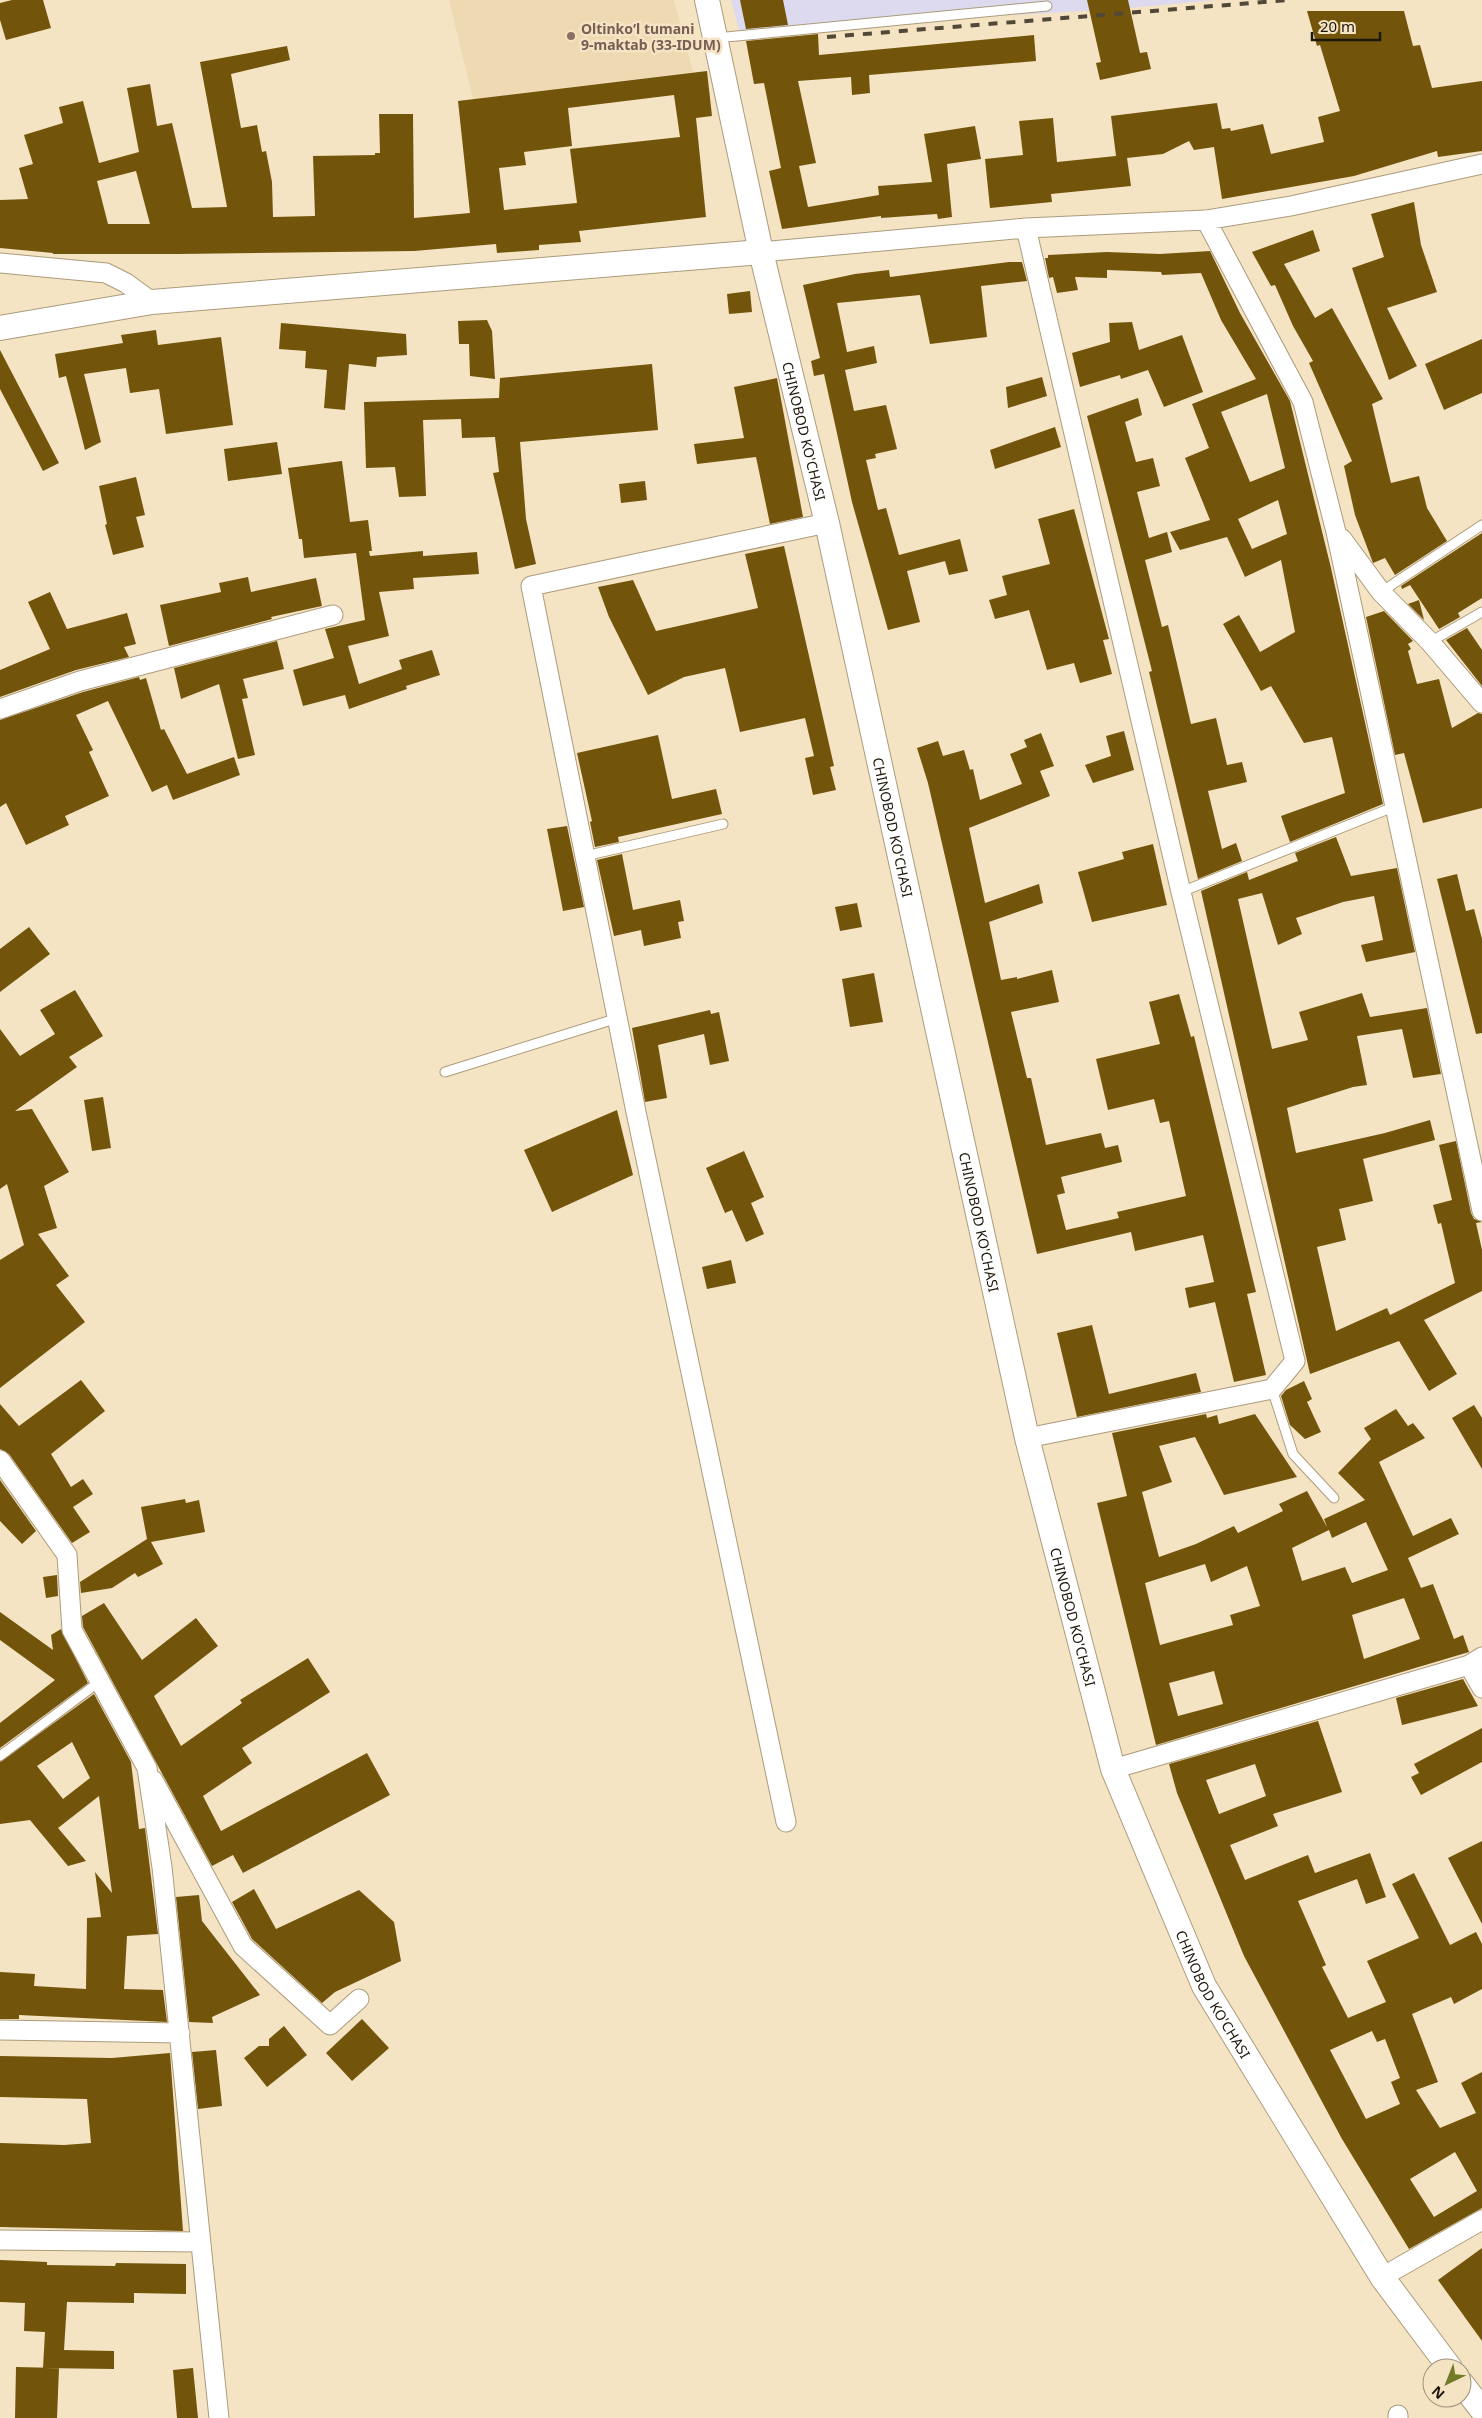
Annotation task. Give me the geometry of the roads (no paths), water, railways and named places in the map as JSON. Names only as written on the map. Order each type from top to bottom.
[{"type":"street","name":"CHINOBOD KO'CHASI","points":[[707,0],[761,252],[827,523],[1027,1438],[1113,1769],[1204,1986],[1382,2277],[1443,2358]]},
{"type":"street","points":[[0,328],[152,302],[761,252],[1026,228],[1206,220],[1291,206],[1482,164]]},
{"type":"street","points":[[1206,220],[1303,402],[1336,532],[1482,1211]]},
{"type":"street","points":[[1026,228],[1181,892],[1295,1361],[1272,1389],[1027,1438]]},
{"type":"street","points":[[0,263],[106,273],[126,283],[152,302]]},
{"type":"street","points":[[786,1822],[618,1018],[531,586],[827,523]]},
{"type":"street","points":[[1336,532],[1380,592],[1430,642],[1482,703]]},
{"type":"street","points":[[0,709],[80,681],[333,615]]},
{"type":"street","points":[[0,1460],[67,1555],[72,1630],[243,1946],[330,2026],[359,1999]]},
{"type":"street","points":[[1113,1769],[1476,1661],[1482,1688]]},
{"type":"street","points":[[147,1768],[162,1867],[180,2033],[199,2242],[219,2418]]},
{"type":"street","points":[[0,2030],[180,2033]]},
{"type":"street","points":[[1382,2277],[1482,2220]]},
{"type":"street","points":[[0,2240],[199,2242]]},
{"type":"street","points":[[1472,2397],[1482,2410]]},
{"type":"lane","points":[[716,38],[1047,6]]},
{"type":"lane","points":[[1380,592],[1482,524]]},
{"type":"lane","points":[[1430,642],[1482,612]]},
{"type":"lane","points":[[1181,892],[1396,806]]},
{"type":"lane","points":[[585,856],[723,824]]},
{"type":"lane","points":[[445,1072],[618,1018]]},
{"type":"lane","points":[[1272,1389],[1293,1454],[1334,1498]]},
{"type":"lane","points":[[0,1756],[99,1682]]},
{"type":"railway","points":[[827,37],[1289,0]]},
{"type":"place","name":"Oltinko‘l tumani 9-maktab (33-IDUM)","points":[[571,36]]}]
